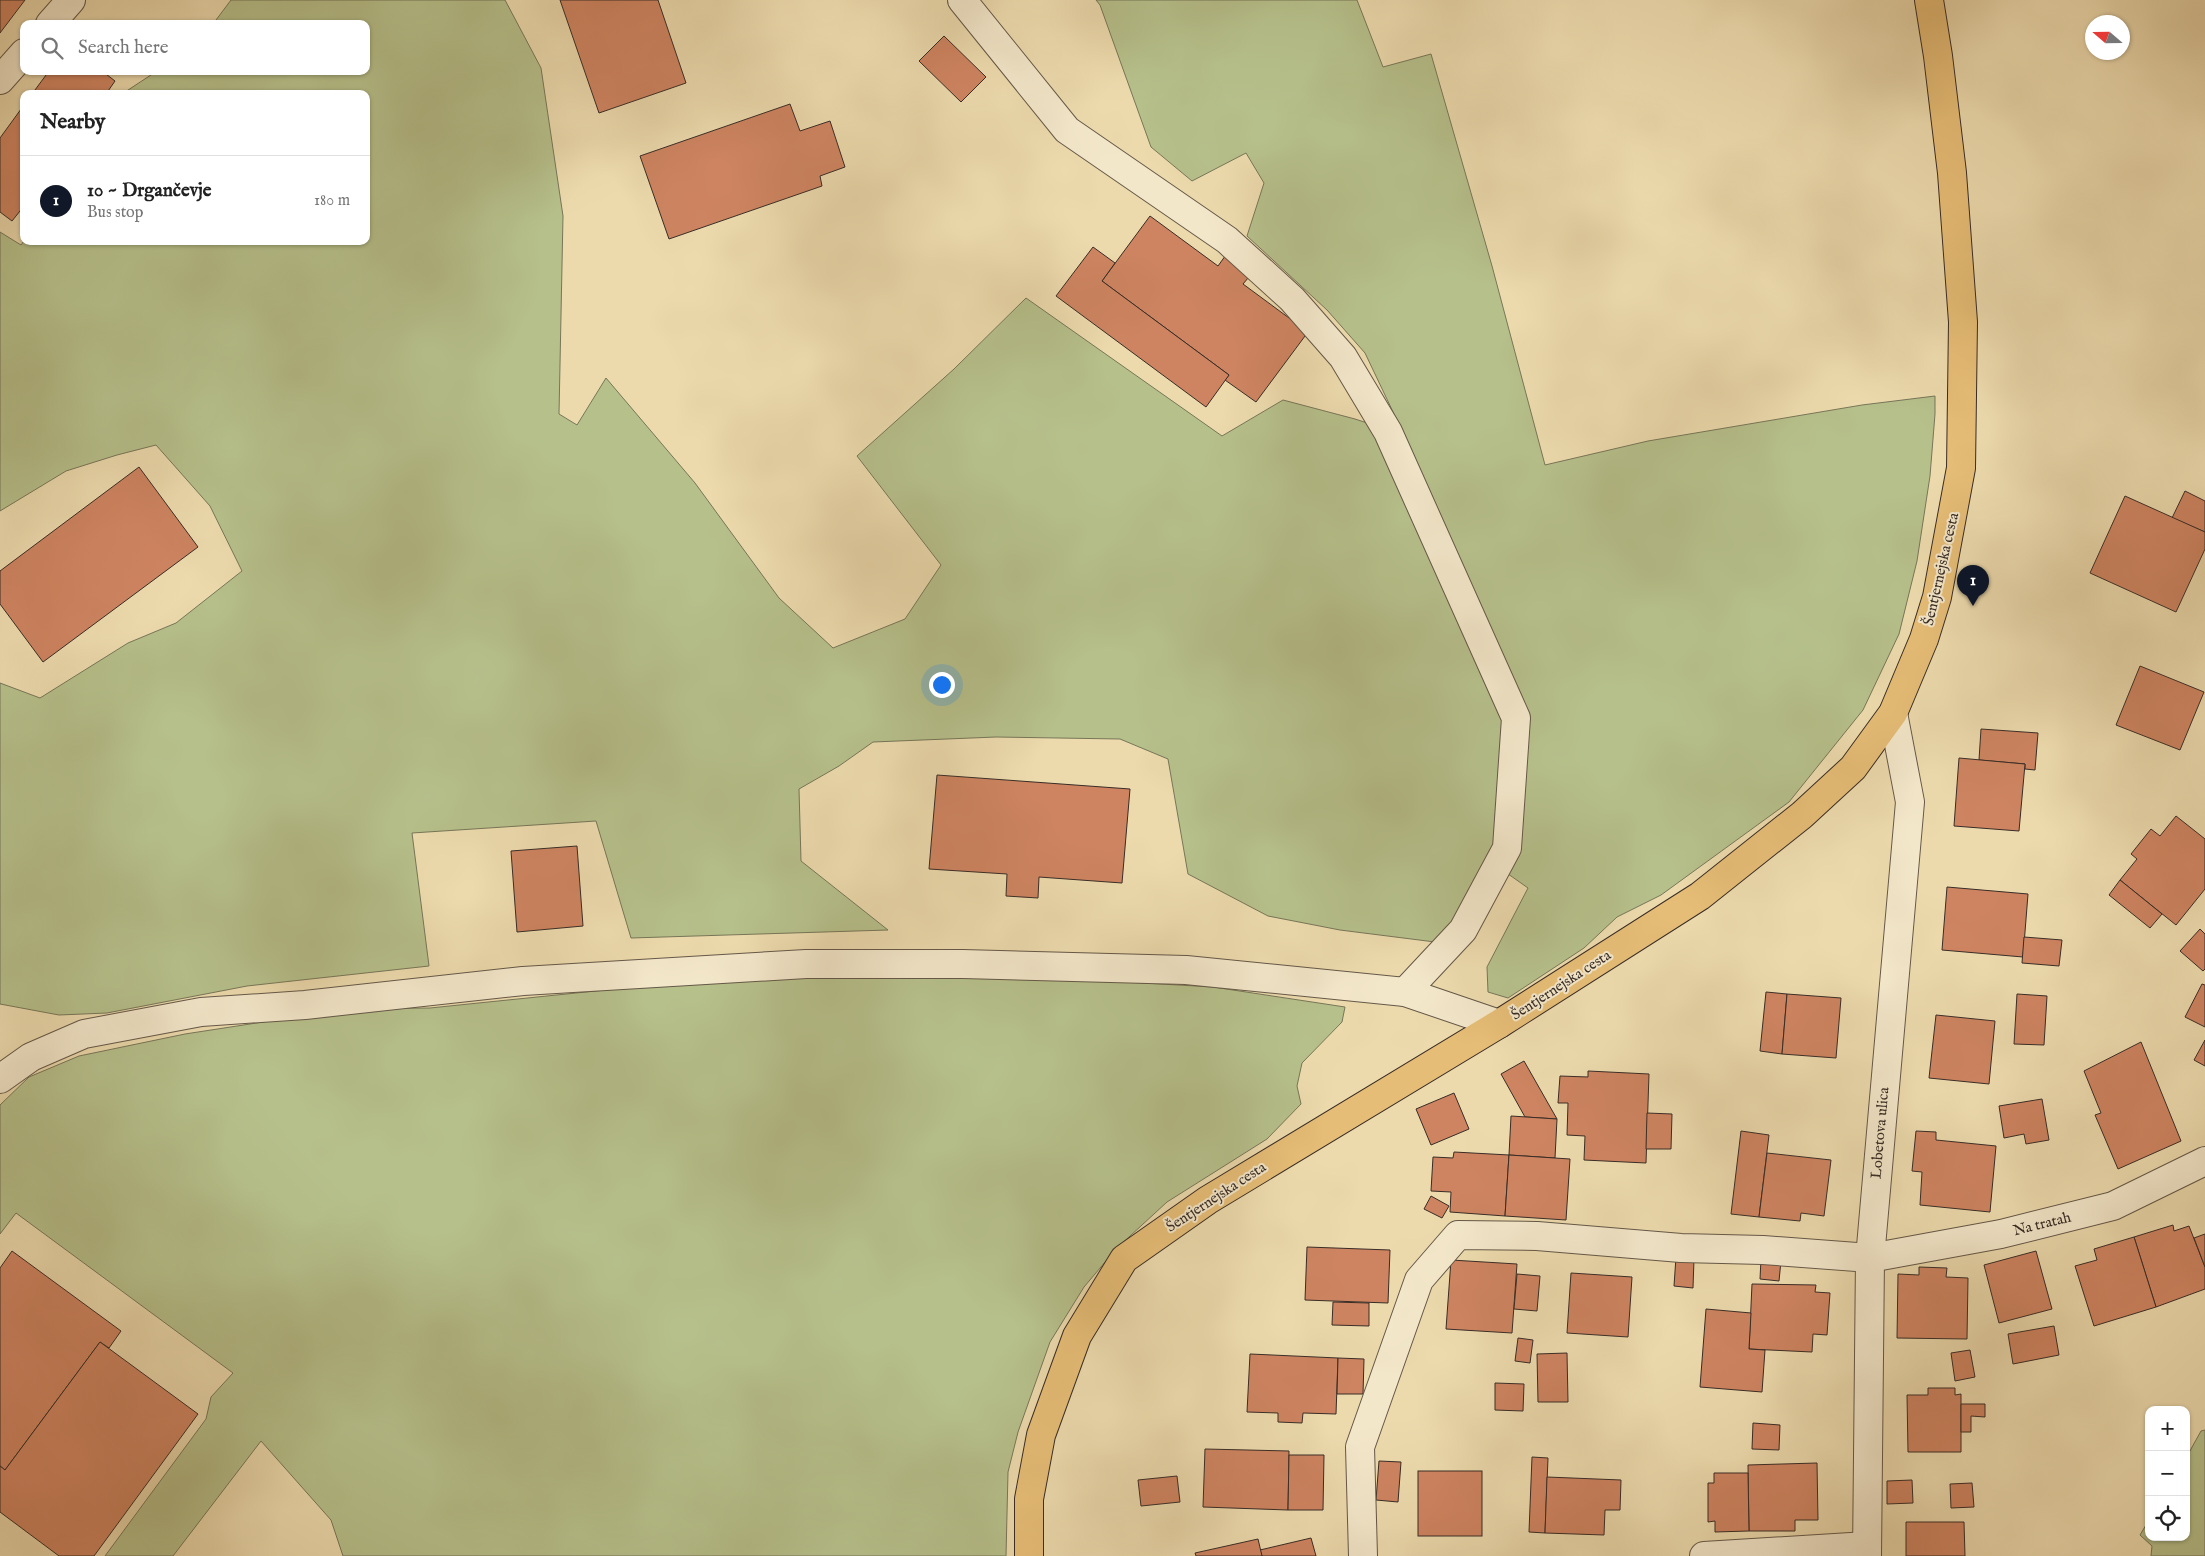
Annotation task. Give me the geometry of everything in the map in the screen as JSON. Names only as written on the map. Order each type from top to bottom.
[{"type":"main road","name":"Šentjernejska cesta","points":[[1028,1556],[1029,1499],[1041,1435],[1076,1336],[1124,1259],[1208,1200],[1499,1024],[1700,896],[1802,815],[1853,768],[1892,713],[1924,639],[1938,597],[1961,468],[1963,322],[1952,173],[1938,56],[1928,0]]},
{"type":"street","points":[[54,20],[71,0]]},
{"type":"street","points":[[962,0],[1067,130],[1228,240],[1292,299],[1343,357],[1388,432],[1516,718],[1507,848],[1463,930],[1404,992]]},
{"type":"street","points":[[0,80],[20,58]]},
{"type":"street","name":"Lobetova ulica","points":[[1867,1551],[1870,1258],[1910,802],[1892,713]]},
{"type":"street","points":[[0,1079],[31,1057],[84,1034],[201,1012],[305,1005],[523,981],[806,964],[963,964],[1186,970],[1404,992],[1499,1024]]},
{"type":"street","name":"Na tratah","points":[[1363,1556],[1360,1446],[1419,1280],[1458,1235],[1537,1236],[1681,1248],[1763,1250],[1870,1258],[2001,1234],[2113,1206],[2205,1161]]},
{"type":"street","points":[[1704,1556],[1867,1551]]},
{"type":"green space","points":[[231,0],[505,0],[541,68],[563,216],[559,414],[577,425],[606,378],[695,483],[779,598],[833,648],[905,619],[941,565],[857,456],[954,369],[1026,298],[1222,436],[1283,400],[1355,419],[1404,435],[1365,353],[1327,310],[1247,236],[1264,183],[1246,153],[1192,181],[1151,147],[1100,5],[1096,0],[1357,0],[1383,67],[1431,54],[1492,266],[1545,465],[1648,441],[1862,405],[1935,396],[1930,476],[1917,561],[1899,634],[1863,710],[1789,802],[1661,895],[1617,917],[1584,948],[1508,998],[1488,992],[1487,967],[1528,888],[1494,864],[1443,943],[1340,930],[1268,916],[1188,874],[1168,759],[1120,739],[996,737],[873,742],[839,766],[799,789],[801,861],[888,930],[631,938],[596,821],[412,833],[429,966],[247,986],[107,1013],[59,1015],[0,1004],[0,683],[40,698],[128,643],[176,623],[242,571],[210,506],[156,445],[66,471],[0,511],[0,232],[20,245],[370,245],[370,90],[128,90],[151,75],[370,75],[370,20],[216,20]]},
{"type":"green space","points":[[771,973],[1108,981],[1213,987],[1345,1007],[1342,1022],[1302,1063],[1297,1086],[1301,1104],[1267,1139],[1167,1202],[1117,1248],[1084,1287],[1050,1342],[1018,1432],[1008,1472],[1006,1556],[343,1556],[331,1520],[261,1441],[173,1556],[105,1556],[206,1419],[211,1397],[233,1373],[16,1213],[0,1234],[0,1105],[29,1077],[79,1056],[185,1034],[263,1022],[326,1009],[430,1008]]},
{"type":"green space","points":[[2205,1430],[2205,1556],[2151,1556],[2152,1546],[2147,1541],[2190,1541],[2190,1451],[2201,1431]]},
{"type":"green space","points":[[2145,1527],[2145,1540],[2140,1535]]},
{"type":"building","points":[[0,0],[25,0],[0,33]]},
{"type":"building","points":[[560,0],[658,0],[686,83],[599,113]]},
{"type":"building","points":[[944,36],[986,77],[961,102],[919,61]]},
{"type":"building","points":[[46,75],[107,75],[115,81],[109,90],[35,90]]},
{"type":"building","points":[[790,104],[800,131],[830,121],[845,167],[820,176],[822,186],[669,239],[640,156]]},
{"type":"building","points":[[20,110],[20,211],[12,221],[0,212],[0,138]]},
{"type":"building","points":[[1150,216],[1218,266],[1228,252],[1254,271],[1243,284],[1308,332],[1256,402],[1225,380],[1229,375],[1102,281]]},
{"type":"building","points":[[1093,247],[1115,263],[1102,281],[1229,375],[1206,407],[1056,296]]},
{"type":"building","points":[[139,467],[198,547],[43,662],[0,604],[0,571]]},
{"type":"building","points":[[2185,491],[2205,501],[2205,532],[2172,518]]},
{"type":"building","points":[[2125,496],[2205,532],[2205,549],[2176,612],[2090,573]]},
{"type":"building","points":[[2140,666],[2204,692],[2180,750],[2116,725]]},
{"type":"building","points":[[1981,729],[2038,733],[2035,770],[2025,769],[2025,764],[1979,760]]},
{"type":"building","points":[[1959,758],[2025,764],[2019,831],[1954,826]]},
{"type":"building","points":[[937,775],[1130,789],[1122,883],[1039,877],[1038,898],[1006,896],[1007,874],[929,869]]},
{"type":"building","points":[[2176,816],[2205,839],[2205,889],[2176,925],[2120,880],[2137,859],[2131,854],[2151,829],[2160,836]]},
{"type":"building","points":[[577,846],[583,926],[517,932],[511,851]]},
{"type":"building","points":[[2120,880],[2162,914],[2150,928],[2109,895]]},
{"type":"building","points":[[1947,887],[2028,894],[2023,957],[1942,950]]},
{"type":"building","points":[[2200,929],[2205,934],[2205,969],[2203,971],[2180,951]]},
{"type":"building","points":[[2024,937],[2062,940],[2059,966],[2022,963]]},
{"type":"building","points":[[2202,984],[2205,985],[2205,1027],[2185,1017]]},
{"type":"building","points":[[1766,992],[1787,994],[1782,1054],[1760,1051]]},
{"type":"building","points":[[1787,994],[1841,998],[1836,1058],[1782,1054]]},
{"type":"building","points":[[2017,994],[2047,996],[2044,1045],[2014,1044]]},
{"type":"building","points":[[1936,1015],[1995,1021],[1989,1084],[1929,1078]]},
{"type":"building","points":[[2205,1040],[2205,1066],[2194,1060]]},
{"type":"building","points":[[2141,1042],[2181,1141],[2118,1169],[2095,1115],[2101,1113],[2084,1071]]},
{"type":"building","points":[[1524,1061],[1557,1119],[1525,1117],[1501,1074]]},
{"type":"building","points":[[1588,1071],[1649,1074],[1646,1163],[1584,1160],[1585,1136],[1567,1135],[1568,1103],[1558,1103],[1560,1076],[1588,1077]]},
{"type":"building","points":[[1454,1093],[1469,1129],[1431,1145],[1416,1109]]},
{"type":"building","points":[[2042,1099],[2049,1140],[2026,1144],[2024,1134],[2004,1138],[1999,1106]]},
{"type":"building","points":[[1647,1113],[1672,1114],[1671,1149],[1646,1149]]},
{"type":"building","points":[[1511,1116],[1557,1119],[1555,1158],[1509,1155]]},
{"type":"building","points":[[1741,1131],[1769,1135],[1759,1217],[1731,1214]]},
{"type":"building","points":[[1916,1131],[1936,1132],[1936,1140],[1996,1146],[1990,1212],[1920,1205],[1922,1172],[1912,1171]]},
{"type":"building","points":[[1454,1152],[1509,1155],[1505,1216],[1450,1212],[1451,1192],[1431,1191],[1433,1157],[1453,1158]]},
{"type":"building","points":[[1767,1153],[1831,1160],[1824,1216],[1801,1213],[1800,1221],[1759,1217]]},
{"type":"building","points":[[1509,1155],[1570,1159],[1566,1220],[1505,1216]]},
{"type":"building","points":[[1431,1196],[1449,1206],[1442,1218],[1424,1209]]},
{"type":"building","points":[[2173,1225],[2174,1231],[2189,1226],[2205,1267],[2205,1289],[2156,1307],[2134,1237]]},
{"type":"building","points":[[2205,1234],[2205,1267],[2194,1238]]},
{"type":"building","points":[[2134,1237],[2156,1307],[2094,1326],[2075,1266],[2097,1260],[2094,1249]]},
{"type":"building","points":[[1307,1247],[1390,1250],[1388,1303],[1305,1300]]},
{"type":"building","points":[[12,1251],[121,1331],[109,1348],[100,1342],[5,1470],[0,1466],[0,1268]]},
{"type":"building","points":[[2036,1251],[2052,1309],[1999,1323],[1984,1265]]},
{"type":"building","points":[[1676,1257],[1694,1259],[1693,1288],[1674,1286]]},
{"type":"building","points":[[1761,1259],[1781,1261],[1779,1281],[1760,1279]]},
{"type":"building","points":[[1451,1260],[1517,1264],[1512,1333],[1446,1329]]},
{"type":"building","points":[[1919,1267],[1947,1268],[1946,1277],[1968,1278],[1967,1339],[1897,1338],[1898,1274],[1919,1275]]},
{"type":"building","points":[[1571,1273],[1632,1277],[1628,1337],[1567,1333]]},
{"type":"building","points":[[1517,1274],[1540,1276],[1537,1311],[1514,1309]]},
{"type":"building","points":[[1752,1284],[1816,1285],[1815,1292],[1830,1293],[1827,1335],[1813,1334],[1812,1352],[1749,1349]]},
{"type":"building","points":[[1333,1302],[1369,1303],[1369,1326],[1332,1325]]},
{"type":"building","points":[[1706,1309],[1751,1313],[1749,1349],[1765,1350],[1762,1392],[1700,1387]]},
{"type":"building","points":[[2054,1326],[2059,1355],[2013,1364],[2008,1334]]},
{"type":"building","points":[[1518,1338],[1533,1340],[1530,1363],[1515,1361]]},
{"type":"building","points":[[100,1342],[198,1414],[94,1556],[59,1556],[0,1512],[0,1466],[5,1470]]},
{"type":"building","points":[[1970,1350],[1975,1377],[1955,1381],[1951,1353]]},
{"type":"building","points":[[1567,1353],[1568,1402],[1538,1402],[1537,1354]]},
{"type":"building","points":[[1250,1354],[1338,1358],[1336,1414],[1303,1413],[1302,1423],[1278,1422],[1278,1413],[1247,1412]]},
{"type":"building","points":[[1338,1358],[1364,1359],[1363,1394],[1337,1394]]},
{"type":"building","points":[[1495,1383],[1524,1384],[1523,1411],[1495,1410]]},
{"type":"building","points":[[1928,1388],[1955,1388],[1955,1395],[1961,1394],[1961,1452],[1908,1452],[1907,1395],[1928,1395]]},
{"type":"building","points":[[1961,1404],[1985,1404],[1985,1417],[1971,1416],[1971,1432],[1961,1432]]},
{"type":"building","points":[[1753,1423],[1780,1425],[1779,1450],[1752,1449]]},
{"type":"building","points":[[1205,1449],[1289,1451],[1288,1510],[1203,1507]]},
{"type":"building","points":[[1289,1455],[1324,1455],[1323,1510],[1288,1510]]},
{"type":"building","points":[[1532,1457],[1548,1458],[1545,1533],[1529,1532]]},
{"type":"building","points":[[1379,1461],[1401,1462],[1398,1502],[1376,1500]]},
{"type":"building","points":[[1817,1463],[1818,1520],[1795,1520],[1795,1531],[1749,1531],[1748,1465]]},
{"type":"building","points":[[1418,1471],[1482,1471],[1482,1536],[1418,1536]]},
{"type":"building","points":[[1714,1473],[1748,1473],[1749,1531],[1715,1532],[1715,1521],[1708,1522],[1708,1483],[1714,1483]]},
{"type":"building","points":[[1177,1476],[1180,1502],[1141,1506],[1138,1480]]},
{"type":"building","points":[[1547,1477],[1621,1480],[1620,1510],[1605,1510],[1604,1535],[1545,1533]]},
{"type":"building","points":[[1912,1480],[1913,1503],[1887,1504],[1887,1481]]},
{"type":"building","points":[[1972,1483],[1974,1507],[1951,1508],[1950,1484]]},
{"type":"building","points":[[1906,1522],[1964,1522],[1965,1556],[1906,1556]]},
{"type":"building","points":[[1311,1538],[1316,1556],[1262,1556],[1260,1550]]},
{"type":"building","points":[[1258,1539],[1262,1556],[1196,1556],[1195,1553]]},
{"type":"place","name":"10 ~ Drgančevje","points":[[1973,606]]}]
